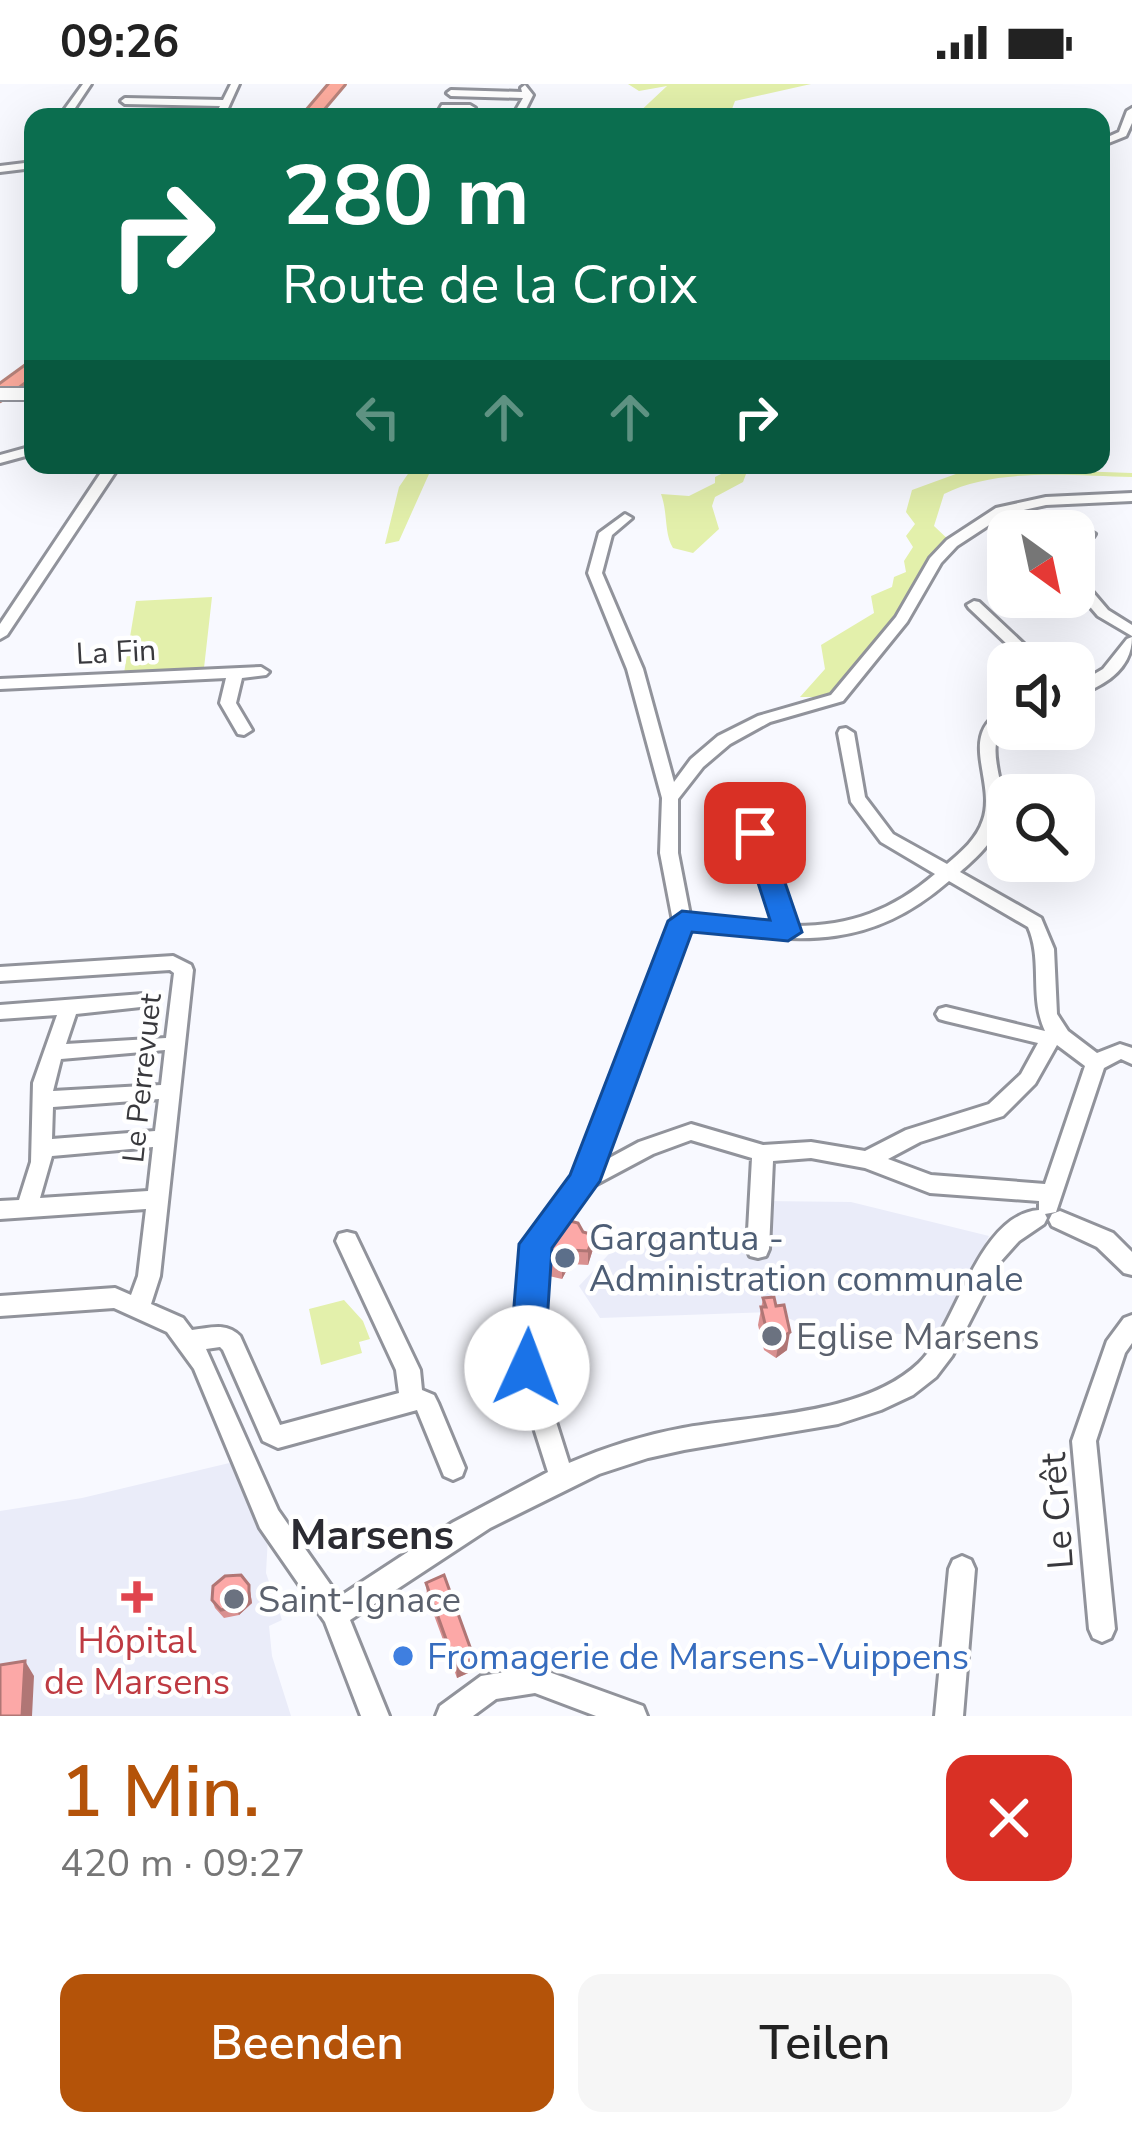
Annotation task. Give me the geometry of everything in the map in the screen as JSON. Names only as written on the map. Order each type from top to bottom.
[{"type":"highway","points":[[318,108],[341,84]]},
{"type":"highway","points":[[0,383],[24,363]]},
{"type":"highway","points":[[0,394],[24,374]]},
{"type":"street","points":[[224,108],[235,84]]},
{"type":"street","points":[[522,84],[529,95]]},
{"type":"street","points":[[451,93],[529,95]]},
{"type":"street","points":[[470,108],[478,94]]},
{"type":"street","points":[[522,108],[529,95]]},
{"type":"street","points":[[124,101],[226,103]]},
{"type":"street","points":[[1110,139],[1123,134],[1132,110]]},
{"type":"street","points":[[0,635],[106,474]]},
{"type":"street","points":[[670,798],[697,763],[724,740],[764,719],[836,698],[902,619],[934,561],[952,543],[1001,511],[1046,501],[1132,497]]},
{"type":"street","points":[[563,1481],[533,1392],[525,1342],[535,1244],[584,1181],[682,921],[669,853],[670,798],[635,669],[596,573],[606,533],[625,518]]},
{"type":"street","points":[[1095,604],[1132,632]]},
{"type":"street","points":[[974,605],[1014,642]]},
{"type":"street","points":[[1095,684],[1117,667],[1132,642]]},
{"type":"street","name":"La Fin","points":[[0,684],[261,672]]},
{"type":"street","points":[[235,673],[228,704],[244,730]]},
{"type":"street","points":[[846,733],[857,798],[887,838],[1035,923],[1047,949],[1048,1019],[1053,1035],[1028,1078],[996,1110],[913,1136],[867,1160]]},
{"type":"street","points":[[682,921],[788,932],[856,930],[886,920],[983,841],[995,803],[987,739]]},
{"type":"street","points":[[747,805],[788,932]]},
{"type":"street","name":"Le Perrevuet","points":[[0,974],[173,963],[184,970],[149,1276],[139,1305]]},
{"type":"street","points":[[0,1012],[143,1001]]},
{"type":"street","points":[[27,1207],[42,1148],[42,1100],[69,1007]]},
{"type":"street","points":[[946,1014],[1053,1035],[1096,1063]]},
{"type":"street","points":[[53,1052],[161,1044]]},
{"type":"street","points":[[335,1614],[446,1540],[610,1458],[651,1445],[816,1416],[908,1386],[943,1351],[998,1243],[1048,1209],[1096,1063],[1120,1051],[1132,1056]]},
{"type":"street","points":[[42,1100],[157,1092]]},
{"type":"street","points":[[584,1181],[646,1148],[691,1132],[763,1153],[811,1150],[867,1160],[930,1184],[1048,1209],[1105,1240],[1132,1266]]},
{"type":"street","points":[[42,1148],[153,1139]]},
{"type":"street","points":[[758,1249],[763,1153]]},
{"type":"street","points":[[0,1210],[158,1199]]},
{"type":"street","points":[[347,1241],[407,1370],[412,1399]]},
{"type":"street","points":[[0,1306],[89,1297],[139,1305],[175,1325],[189,1341],[269,1519],[335,1614],[374,1716]]},
{"type":"street","name":"Le Crêt","points":[[1102,1629],[1084,1441],[1115,1348],[1132,1325]]},
{"type":"street","points":[[189,1341],[225,1336],[232,1343],[271,1433],[278,1436],[412,1399],[426,1402],[453,1468]]},
{"type":"street","points":[[949,1716],[962,1569]]},
{"type":"street","points":[[450,1716],[490,1686],[535,1680],[634,1716]]},
{"type":"shaded area","points":[[764,1201],[851,1202],[989,1236],[939,1337],[809,1327],[774,1312],[600,1318],[579,1286],[621,1241],[643,1236],[752,1248]]},
{"type":"shaded area","name":"Hôpital de Marsens","points":[[242,1460],[269,1519],[266,1573],[282,1620],[269,1626],[272,1656],[291,1716],[0,1716],[0,1511],[82,1498]]},
{"type":"green space","points":[[628,84],[811,84],[735,101],[732,108],[644,108],[667,86],[639,91]]},
{"type":"green space","points":[[1132,473],[1132,477],[1011,476],[944,494],[934,526],[952,543],[903,617],[837,697],[800,697],[825,669],[821,645],[874,613],[871,596],[892,587],[894,577],[906,572],[904,561],[913,547],[906,536],[915,524],[906,512],[912,490],[956,474]]},
{"type":"green space","points":[[408,474],[429,474],[399,541],[385,544],[399,487]]},
{"type":"green space","points":[[746,474],[743,482],[715,497],[712,506],[719,529],[693,553],[673,548],[661,494],[689,496],[715,483],[715,477]]},
{"type":"green space","points":[[212,597],[204,668],[124,673],[136,601]]},
{"type":"green space","points":[[344,1300],[363,1321],[370,1339],[359,1342],[362,1353],[321,1365],[309,1309]]},
{"type":"building","points":[[562,1219],[594,1235],[588,1251],[570,1250],[562,1265],[549,1262],[550,1235]]},
{"type":"building","points":[[774,1297],[776,1306],[784,1305],[790,1332],[779,1340],[767,1332],[761,1307],[766,1307],[763,1298]]},
{"type":"building","name":"Saint-Ignace","points":[[241,1575],[249,1585],[249,1595],[236,1607],[221,1610],[212,1600],[213,1586],[225,1576]]},
{"type":"building","points":[[444,1575],[474,1658],[456,1667],[426,1583]]},
{"type":"building","points":[[25,1661],[22,1716],[0,1716],[0,1665]]},
{"type":"place","name":"Gargantua - Administration communale","points":[[565,1258]]},
{"type":"place","name":"Eglise Marsens","points":[[772,1336]]},
{"type":"place","name":"Hôpital de Marsens","points":[[137,1597]]},
{"type":"place","name":"Saint-Ignace","points":[[234,1599]]},
{"type":"place","name":"Fromagerie de Marsens-Vuippens","points":[[403,1656]]},
{"type":"district","name":"Marsens","points":[[372,1534]]},
{"type":"route","points":[[527,1368],[525,1342],[535,1244],[549,1220],[584,1181],[682,921],[788,932],[755,833]]}]
